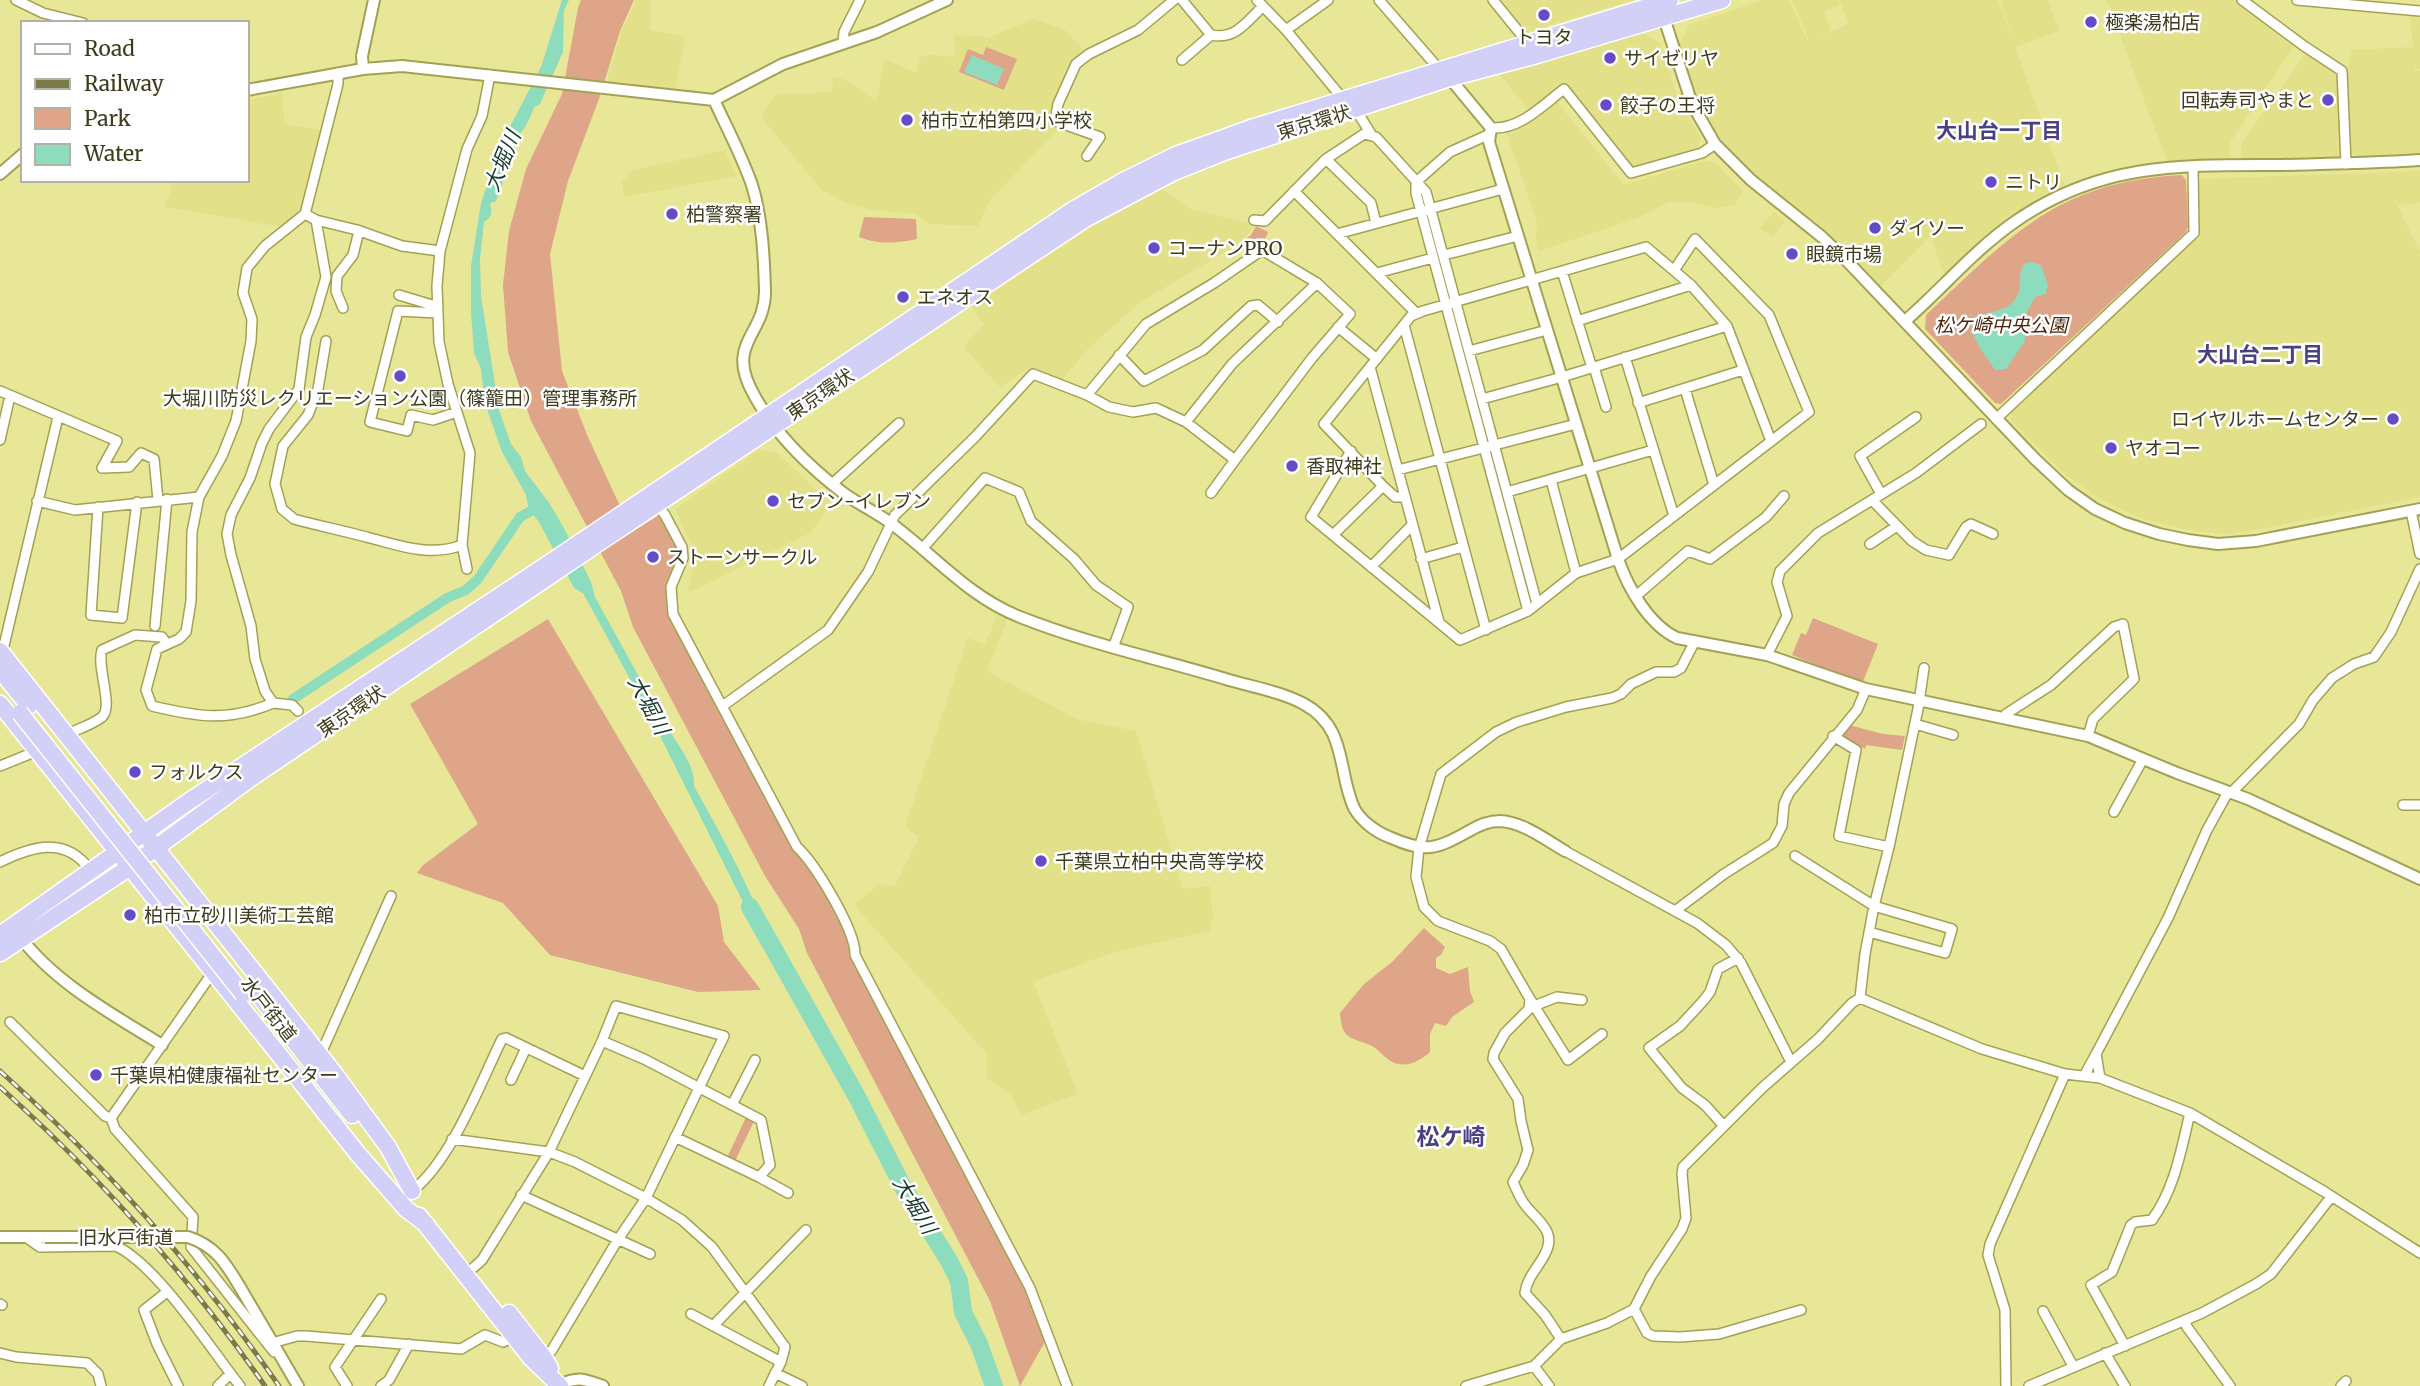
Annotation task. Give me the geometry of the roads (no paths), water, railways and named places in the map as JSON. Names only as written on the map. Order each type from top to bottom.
[{"type":"highway","name":"東京環状","points":[[11,933],[130,867],[251,778],[1073,209],[1177,155],[1254,127],[1351,104],[1654,8],[1670,0]]},
{"type":"highway","name":"東京環状","points":[[1445,73],[1525,43],[1654,8],[1722,0]]},
{"type":"highway","name":"東京環状","points":[[594,539],[657,504],[769,421]]},
{"type":"highway","name":"東京環状","points":[[0,953],[11,933],[90,870],[543,575]]},
{"type":"highway","name":"水戸街道","points":[[1,659],[24,710]]},
{"type":"highway","points":[[1,659],[66,735],[319,1053],[388,1147],[412,1191]]},
{"type":"highway","name":"水戸街道","points":[[0,688],[24,710],[247,991],[513,1337],[559,1385]]},
{"type":"highway","points":[[0,704],[358,1154],[406,1209],[426,1224]]},
{"type":"highway","name":"水戸街道","points":[[247,991],[473,1268],[544,1358],[559,1385]]},
{"type":"street","points":[[363,69],[362,56],[374,0]]},
{"type":"street","points":[[843,43],[844,32],[860,0]]},
{"type":"street","points":[[248,90],[363,69],[402,66],[715,100],[783,64],[877,32],[928,4],[947,0]]},
{"type":"street","points":[[1087,156],[1100,136],[1055,121],[1058,104],[1076,64],[1089,54],[1138,30],[1174,0]]},
{"type":"street","points":[[1182,0],[1211,35],[1221,37],[1236,33],[1260,3],[1338,93],[1351,104],[1371,134],[1426,192],[1537,604]]},
{"type":"street","points":[[1286,30],[1326,0]]},
{"type":"street","points":[[1379,0],[1445,73],[1490,131],[1489,142],[1503,189],[1625,580],[1665,632],[1677,638],[1768,655],[1866,688],[2088,736],[2230,793],[2420,879]]},
{"type":"street","points":[[1493,0],[1525,43]]},
{"type":"street","points":[[2242,0],[2343,71],[2346,164]]},
{"type":"street","points":[[2297,0],[2420,11]]},
{"type":"street","points":[[20,1],[43,13],[75,21]]},
{"type":"street","points":[[1654,8],[1692,104],[1715,144],[1751,180],[1822,237],[1996,419],[2068,490],[2095,509],[2125,523],[2159,534],[2218,544],[2256,541],[2416,510],[2420,554]]},
{"type":"street","points":[[1182,60],[1211,35]]},
{"type":"street","points":[[298,711],[292,705],[274,703],[260,710],[206,717],[152,706],[146,690],[157,649],[179,639],[186,632],[191,601],[192,532],[198,497],[222,456],[236,421],[251,341],[252,319],[243,293],[247,268],[265,246],[306,214],[338,84],[338,73]]},
{"type":"street","points":[[467,569],[462,545],[470,453],[439,342],[440,251],[467,149],[482,116],[490,75]]},
{"type":"street","points":[[1528,611],[1416,193],[1416,182],[1450,152],[1490,131],[1526,119],[1564,89],[1630,173],[1702,153],[1715,144]]},
{"type":"street","points":[[715,100],[752,185],[757,204],[765,293],[759,320],[746,343],[743,370],[769,421],[790,446],[832,484],[891,523],[958,580],[1013,614],[1113,648],[1281,695],[1311,708],[1331,729],[1355,808],[1361,817],[1381,834],[1419,848],[1436,848],[1483,823],[1501,821],[1530,831],[1710,932],[1738,958],[1791,1062]]},
{"type":"street","points":[[1254,220],[1265,221],[1326,159],[1364,134],[1371,134]]},
{"type":"street","points":[[0,174],[21,157]]},
{"type":"street","points":[[1326,159],[1371,203],[1376,223]]},
{"type":"street","points":[[1905,321],[2014,222],[2057,196],[2104,178],[2127,172],[2193,167],[2420,160]]},
{"type":"street","points":[[1996,419],[2194,233],[2193,167]]},
{"type":"street","points":[[1337,234],[1503,189]]},
{"type":"street","points":[[1294,191],[1416,313]]},
{"type":"street","points":[[306,214],[316,220],[402,246],[440,251]]},
{"type":"street","points":[[274,703],[265,691],[255,659],[251,626],[227,534],[231,514],[250,478],[262,443],[269,429],[299,389],[306,337],[326,277],[316,220]]},
{"type":"street","points":[[343,308],[336,291],[337,276],[352,255],[359,231]]},
{"type":"street","points":[[1444,255],[1518,236]]},
{"type":"street","points":[[1351,451],[1311,517],[1460,640],[1528,611],[1576,573],[1618,559],[1809,412],[1769,315],[1695,239],[1675,269]]},
{"type":"street","points":[[1405,497],[1395,497],[1324,424],[1404,325],[1416,313],[1646,247],[1675,269],[1727,326],[1771,441]]},
{"type":"street","points":[[1087,395],[1146,324],[1262,250],[1317,284],[1350,314],[1279,401],[1211,493]]},
{"type":"street","points":[[1377,273],[1433,258]]},
{"type":"street","points":[[1562,271],[1606,407]]},
{"type":"street","points":[[1186,422],[1233,364],[1317,284]]},
{"type":"street","points":[[1577,321],[1691,285]]},
{"type":"street","points":[[398,295],[438,309]]},
{"type":"street","points":[[1119,355],[1144,381],[1203,350],[1251,306],[1258,304],[1278,322]]},
{"type":"street","points":[[438,309],[398,311],[370,422],[407,431],[411,415],[433,419],[457,412]]},
{"type":"street","points":[[1404,325],[1486,630]]},
{"type":"street","points":[[1482,399],[1727,326]]},
{"type":"street","points":[[1338,327],[1373,363],[1439,623]]},
{"type":"street","points":[[1469,351],[1547,330]]},
{"type":"street","points":[[326,341],[318,389],[308,415],[283,446],[275,484],[282,509],[294,519],[391,545],[428,551],[451,550],[462,545]]},
{"type":"street","points":[[1625,357],[1674,516]]},
{"type":"street","points":[[1639,402],[1743,370]]},
{"type":"street","points":[[724,705],[828,630],[868,572],[891,523],[903,505],[975,437],[1033,374],[1087,395],[1108,407],[1133,412],[1156,408],[1186,422],[1235,460]]},
{"type":"street","points":[[1685,389],[1714,485]]},
{"type":"street","points":[[0,391],[117,441],[102,468],[129,467],[141,453],[154,459],[162,500],[155,626]]},
{"type":"street","points":[[0,440],[10,396]]},
{"type":"street","points":[[1,659],[58,417]]},
{"type":"street","points":[[1916,417],[1860,456],[1876,497],[1897,526],[1926,550],[1949,555],[1965,527],[1971,523],[1993,534]]},
{"type":"street","points":[[832,484],[899,423]]},
{"type":"street","points":[[1398,470],[1576,424]]},
{"type":"street","points":[[1768,655],[1787,615],[1777,582],[1780,571],[1818,533],[1916,473],[1981,424]]},
{"type":"street","points":[[1507,492],[1653,450]]},
{"type":"street","points":[[922,549],[985,478],[1019,492],[1031,521],[1074,559],[1096,585],[1128,607],[1113,648]]},
{"type":"street","points":[[1551,480],[1576,573]]},
{"type":"street","points":[[1333,536],[1383,486]]},
{"type":"street","points":[[1636,596],[1688,551],[1710,559],[1766,517],[1784,496]]},
{"type":"street","points":[[37,501],[75,510],[198,497]]},
{"type":"street","points":[[98,507],[91,615],[122,618],[137,502]]},
{"type":"street","points":[[657,504],[682,547],[683,558],[671,587],[673,614],[724,705],[797,847],[826,884],[853,943],[855,955],[1030,1288],[1067,1386]]},
{"type":"street","points":[[1371,567],[1412,524]]},
{"type":"street","points":[[1870,544],[1897,526]]},
{"type":"street","points":[[1421,559],[1463,547]]},
{"type":"street","points":[[2084,1076],[2157,939],[2207,830],[2230,793],[2299,724],[2313,700],[2332,678],[2354,664],[2374,657],[2391,632],[2420,569]]},
{"type":"street","points":[[2004,718],[2006,714],[2051,685],[2114,627],[2123,624],[2134,680],[2094,719],[2088,736]]},
{"type":"street","points":[[66,735],[106,713],[99,658],[102,650],[135,635],[162,637],[167,645]]},
{"type":"street","points":[[1602,1034],[1568,1060],[1500,949],[1490,941],[1438,921],[1423,907],[1416,877],[1419,848],[1441,774],[1477,746],[1496,732],[1517,722],[1566,707],[1612,698],[1621,694],[1630,684],[1656,673],[1674,672],[1681,668],[1695,641]]},
{"type":"street","points":[[1860,998],[1874,905],[1915,724],[1924,668]]},
{"type":"street","points":[[1675,911],[1724,874],[1773,843],[1782,826],[1784,803],[1789,793],[1857,710],[1866,688]]},
{"type":"street","points":[[1915,724],[1953,735]]},
{"type":"street","points":[[1833,736],[1856,750],[1839,836],[1889,847]]},
{"type":"street","points":[[0,766],[37,751]]},
{"type":"street","points":[[2114,813],[2143,759]]},
{"type":"street","points":[[2403,805],[2420,805]]},
{"type":"street","points":[[0,862],[22,851],[53,847],[79,856],[90,870]]},
{"type":"street","points":[[1796,856],[1874,905],[1952,929],[1945,953],[1869,932]]},
{"type":"street","points":[[319,1053],[391,896]]},
{"type":"street","points":[[11,933],[45,965],[105,1009],[162,1045]]},
{"type":"street","points":[[1723,1125],[1704,1105],[1682,1088],[1649,1048],[1680,1026],[1710,992],[1718,969],[1738,958]]},
{"type":"street","points":[[111,1118],[213,972]]},
{"type":"street","points":[[1561,1339],[1545,1315],[1525,1293],[1528,1278],[1545,1256],[1549,1235],[1544,1225],[1523,1202],[1513,1182],[1528,1150],[1518,1099],[1493,1059],[1505,1032],[1532,1003],[1557,997],[1582,1000]]},
{"type":"street","points":[[1466,1386],[1534,1366],[1561,1339],[1607,1324],[1634,1309],[1686,1218],[1683,1167],[1723,1125],[1818,1040],[1852,1003],[1860,998]]},
{"type":"street","points":[[1860,998],[1982,1049],[2065,1074],[2100,1078],[2190,1114],[2420,1253]]},
{"type":"street","points":[[473,1268],[482,1260],[549,1152],[616,1006],[724,1036],[646,1198],[552,1350],[544,1358]]},
{"type":"street","points":[[10,1022],[111,1118],[115,1129],[192,1217],[191,1247],[282,1362]]},
{"type":"street","points":[[412,1191],[422,1183],[452,1139],[502,1039],[506,1038],[585,1076]]},
{"type":"street","points":[[602,1041],[645,1059],[761,1120],[770,1165],[760,1177]]},
{"type":"street","points":[[511,1080],[526,1048]]},
{"type":"street","points":[[2095,1054],[2100,1078]]},
{"type":"street","points":[[732,1105],[755,1060]]},
{"type":"street","points":[[2006,1386],[2005,1310],[1988,1255],[1990,1244],[2065,1074]]},
{"type":"street","points":[[2125,1346],[2091,1285],[2112,1272],[2130,1224],[2152,1220],[2157,1213],[2177,1168],[2190,1114]]},
{"type":"street","points":[[675,1138],[760,1177],[788,1194]]},
{"type":"street","points":[[452,1139],[549,1152],[587,1167],[682,1220],[712,1247],[785,1348],[782,1362],[769,1386]]},
{"type":"street","points":[[521,1195],[650,1254]]},
{"type":"street","points":[[2029,1386],[2203,1313],[2271,1274],[2331,1197]]},
{"type":"street","points":[[713,1326],[806,1230]]},
{"type":"street","name":"旧水戸街道","points":[[0,1237],[188,1237],[200,1241],[217,1252],[298,1386]]},
{"type":"street","points":[[26,1237],[40,1247],[116,1246],[149,1270],[240,1386]]},
{"type":"street","points":[[167,1292],[144,1310],[178,1386]]},
{"type":"street","points":[[347,1386],[335,1367],[381,1299]]},
{"type":"street","points":[[1634,1309],[1647,1333],[1653,1336],[1680,1337],[1719,1334],[1801,1310]]},
{"type":"street","points":[[2043,1311],[2073,1366]]},
{"type":"street","points":[[691,1314],[782,1362]]},
{"type":"street","points":[[2185,1320],[2187,1327],[2231,1386]]},
{"type":"street","points":[[272,1343],[306,1336],[461,1349],[485,1335],[503,1342],[513,1337]]},
{"type":"street","points":[[381,1386],[389,1380],[409,1344]]},
{"type":"street","points":[[0,1353],[16,1357],[87,1363],[98,1374],[102,1386]]},
{"type":"street","points":[[2105,1353],[2125,1386]]},
{"type":"street","points":[[1534,1366],[1549,1386]]},
{"type":"street","points":[[775,1373],[802,1386]]},
{"type":"street","points":[[218,1386],[230,1374]]},
{"type":"street","points":[[559,1385],[579,1378],[603,1386]]},
{"type":"water","points":[[562,0],[569,0],[564,10],[563,52],[540,104],[534,107],[526,125],[513,140],[502,172],[500,191],[495,202],[490,203],[491,214],[484,222],[480,259],[481,296],[499,410],[511,444],[521,457],[525,471],[550,504],[565,530],[591,582],[595,597],[658,714],[685,755],[694,776],[694,786],[763,923],[756,928],[647,710],[583,593],[574,588],[539,522],[529,510],[526,495],[502,452],[485,403],[481,369],[474,353],[471,266],[481,203],[502,142],[541,67]]},
{"type":"water","points":[[972,55],[1004,69],[997,85],[964,72]]},
{"type":"water","points":[[2025,263],[2041,265],[2048,285],[2046,294],[2035,297],[2025,316],[2025,341],[2006,369],[1995,370],[1975,338],[1974,318],[2013,303],[2019,290],[2023,267]]},
{"type":"waterway","points":[[293,699],[447,598],[466,590],[478,579],[520,517],[540,506]]},
{"type":"waterway","name":"大堀川","points":[[750,907],[856,1095],[904,1189],[949,1261],[959,1281],[963,1312],[979,1344],[994,1386]]},
{"type":"railway","points":[[0,1071],[77,1144],[149,1220],[216,1301],[279,1386]]},
{"type":"railway","points":[[0,1087],[72,1156],[141,1229],[205,1306],[265,1386]]},
{"type":"place","name":"トヨタ","points":[[1544,15]]},
{"type":"place","name":"極楽湯柏店","points":[[2091,22]]},
{"type":"place","name":"サイゼリヤ","points":[[1610,58]]},
{"type":"place","name":"回転寿司やまと","points":[[2328,100]]},
{"type":"place","name":"餃子の王将","points":[[1606,105]]},
{"type":"place","name":"柏市立柏第四小学校","points":[[907,120]]},
{"type":"place","name":"ニトリ","points":[[1991,182]]},
{"type":"place","name":"柏警察署","points":[[672,214]]},
{"type":"place","name":"ダイソー","points":[[1875,228]]},
{"type":"place","name":"コーナンPRO","points":[[1154,248]]},
{"type":"place","name":"眼鏡市場","points":[[1792,254]]},
{"type":"place","name":"エネオス","points":[[903,297]]},
{"type":"place","name":"大堀川防災レクリエーション公園（篠籠田）管理事務所","points":[[400,376]]},
{"type":"place","name":"ロイヤルホームセンター","points":[[2393,419]]},
{"type":"place","name":"ヤオコー","points":[[2111,448]]},
{"type":"place","name":"香取神社","points":[[1292,466]]},
{"type":"place","name":"セブン-イレブン","points":[[773,501]]},
{"type":"place","name":"ストーンサークル","points":[[653,557]]},
{"type":"place","name":"フォルクス","points":[[135,772]]},
{"type":"place","name":"千葉県立柏中央高等学校","points":[[1041,861]]},
{"type":"place","name":"柏市立砂川美術工芸館","points":[[130,915]]},
{"type":"place","name":"千葉県柏健康福祉センター","points":[[96,1075]]},
{"type":"district","name":"大山台一丁目","points":[[1999,130]]},
{"type":"district","name":"大山台二丁目","points":[[2260,354]]},
{"type":"district","name":"松ケ崎","points":[[1451,1136]]},
{"type":"park label","name":"松ケ崎中央公園","points":[[2001,325]]}]
